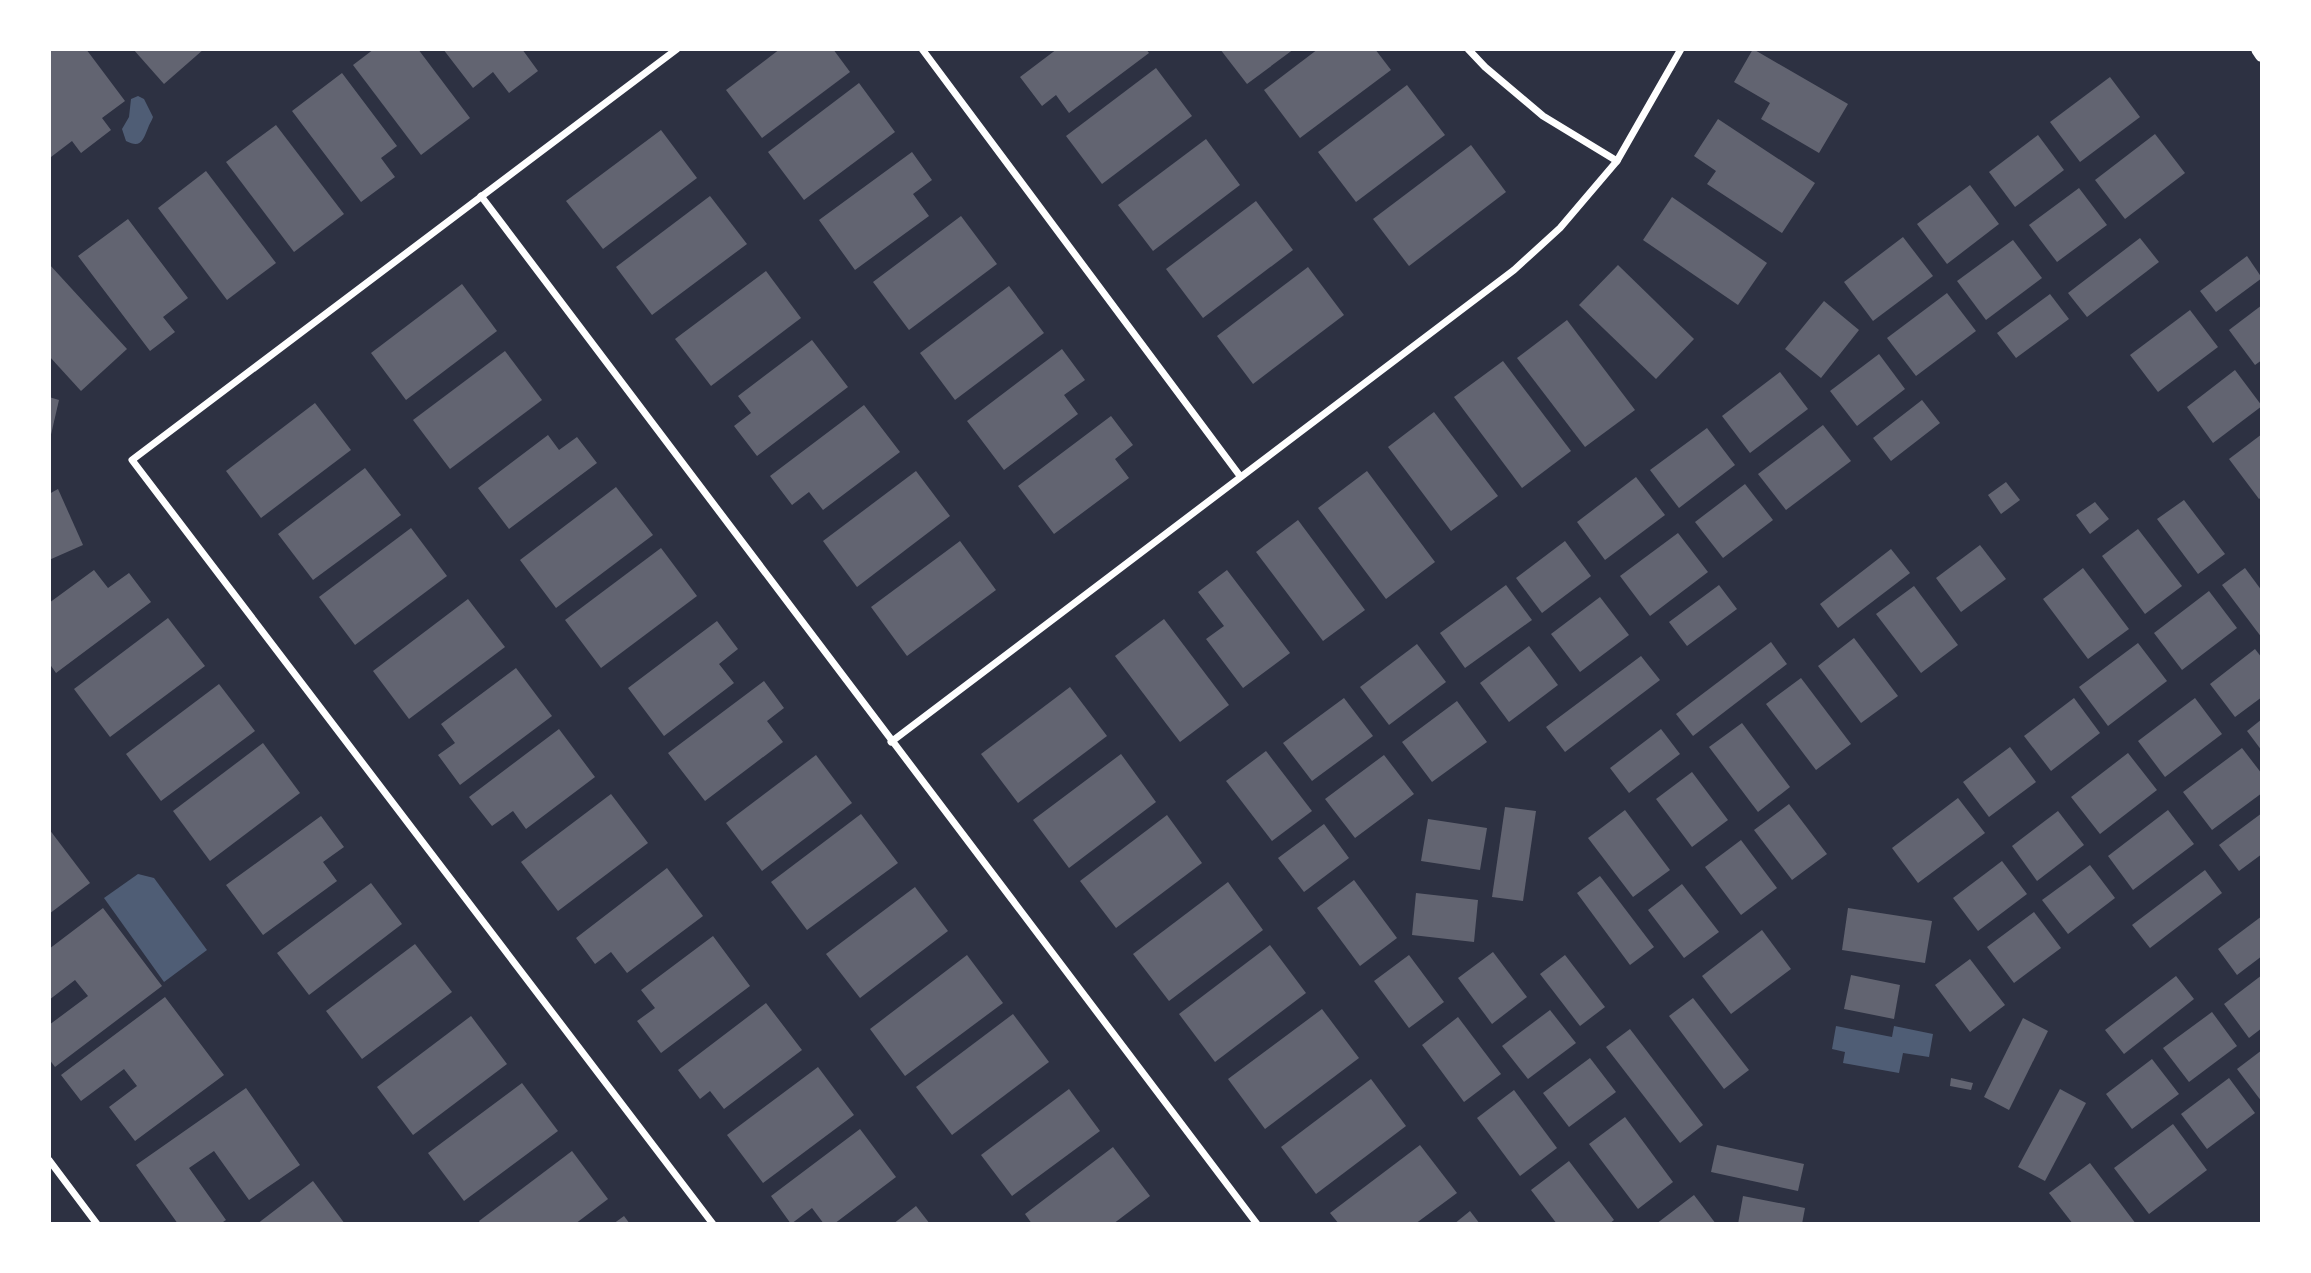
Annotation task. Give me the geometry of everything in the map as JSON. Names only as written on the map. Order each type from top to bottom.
[{"type":"main road","points":[[2258,49],[2262,55]]},
{"type":"street","points":[[677,49],[132,460],[713,1224]]},
{"type":"street","points":[[922,49],[1240,477]]},
{"type":"street","points":[[1468,49],[1543,117],[1617,161]]},
{"type":"street","points":[[891,742],[1514,270],[1560,228],[1617,161],[1681,49]]},
{"type":"street","points":[[481,196],[1257,1224]]},
{"type":"street","points":[[49,1160],[97,1224]]},
{"type":"water","points":[[138,96],[144,99],[153,117],[143,139],[135,144],[126,141],[122,129],[129,117],[131,99]]},
{"type":"water","points":[[138,874],[154,878],[207,950],[164,982],[104,898]]},
{"type":"water","points":[[1836,1026],[1892,1037],[1894,1026],[1933,1034],[1929,1057],[1903,1053],[1899,1073],[1843,1063],[1845,1052],[1832,1049]]},
{"type":"building","points":[[49,49],[86,49],[125,101],[102,118],[111,130],[81,153],[72,141],[51,157],[49,154]]},
{"type":"building","points":[[133,49],[204,49],[164,84]]},
{"type":"building","points":[[374,49],[418,49],[470,118],[421,155],[353,65]]},
{"type":"building","points":[[443,49],[522,49],[538,71],[509,93],[493,72],[473,88]]},
{"type":"building","points":[[780,49],[833,49],[850,72],[762,138],[726,90]]},
{"type":"building","points":[[1057,49],[1146,49],[1149,53],[1069,113],[1056,95],[1042,106],[1020,77]]},
{"type":"building","points":[[1220,49],[1294,49],[1247,84]]},
{"type":"building","points":[[1318,49],[1375,49],[1391,70],[1300,138],[1264,90]]},
{"type":"building","points":[[1753,49],[1848,104],[1819,153],[1761,119],[1770,103],[1734,82]]},
{"type":"building","points":[[1156,68],[1192,116],[1102,184],[1066,136]]},
{"type":"building","points":[[342,73],[397,146],[381,158],[395,177],[361,202],[292,111]]},
{"type":"building","points":[[2110,77],[2140,117],[2080,162],[2050,122]]},
{"type":"building","points":[[859,83],[895,132],[804,200],[768,152]]},
{"type":"building","points":[[1407,85],[1445,135],[1356,202],[1318,152]]},
{"type":"building","points":[[1718,119],[1815,183],[1782,233],[1707,184],[1716,171],[1694,156]]},
{"type":"building","points":[[276,125],[344,214],[294,252],[226,162]]},
{"type":"building","points":[[661,130],[697,178],[603,249],[566,201]]},
{"type":"building","points":[[2155,134],[2185,173],[2125,219],[2095,180]]},
{"type":"building","points":[[2038,135],[2064,170],[2015,207],[1989,172]]},
{"type":"building","points":[[1206,139],[1240,185],[1153,251],[1118,205]]},
{"type":"building","points":[[1471,145],[1506,192],[1409,266],[1373,219]]},
{"type":"building","points":[[912,152],[932,180],[913,194],[929,216],[855,270],[819,220]]},
{"type":"building","points":[[206,171],[276,263],[227,300],[158,208]]},
{"type":"building","points":[[1970,185],[1999,224],[1947,264],[1917,224]]},
{"type":"building","points":[[2079,188],[2107,225],[2057,262],[2029,225]]},
{"type":"building","points":[[710,196],[747,244],[652,315],[616,267]]},
{"type":"building","points":[[1672,197],[1767,263],[1738,305],[1643,240]]},
{"type":"building","points":[[1256,201],[1293,250],[1203,318],[1166,269]]},
{"type":"building","points":[[961,216],[997,264],[909,330],[873,282]]},
{"type":"building","points":[[128,219],[188,298],[163,317],[175,332],[150,351],[78,256]]},
{"type":"building","points":[[1903,237],[1933,276],[1873,321],[1844,282]]},
{"type":"building","points":[[2140,238],[2159,262],[2087,317],[2068,293]]},
{"type":"building","points":[[2013,240],[2042,278],[1986,320],[1957,281]]},
{"type":"building","points":[[2247,256],[2262,278],[2216,312],[2200,291]]},
{"type":"building","points":[[49,264],[127,349],[81,391],[49,356]]},
{"type":"building","points":[[1618,265],[1694,339],[1656,379],[1579,305]]},
{"type":"building","points":[[1308,267],[1344,315],[1253,384],[1217,336]]},
{"type":"building","points":[[766,271],[801,318],[711,386],[675,339]]},
{"type":"building","points":[[462,284],[497,331],[406,400],[371,353]]},
{"type":"building","points":[[1009,286],[1044,333],[955,400],[920,353]]},
{"type":"building","points":[[1947,293],[1976,331],[1916,376],[1887,338]]},
{"type":"building","points":[[2050,294],[2069,319],[2016,358],[1997,333]]},
{"type":"building","points":[[1824,301],[1859,330],[1821,378],[1785,349]]},
{"type":"building","points":[[2262,305],[2262,360],[2255,365],[2229,330]]},
{"type":"building","points":[[2190,310],[2218,347],[2158,392],[2130,355]]},
{"type":"building","points":[[1567,320],[1635,410],[1585,447],[1517,358]]},
{"type":"building","points":[[812,340],[848,387],[757,456],[734,426],[751,413],[738,396]]},
{"type":"building","points":[[1062,349],[1085,380],[1064,395],[1078,414],[1004,470],[967,421]]},
{"type":"building","points":[[505,351],[542,400],[450,469],[413,420]]},
{"type":"building","points":[[1879,354],[1905,389],[1857,426],[1830,391]]},
{"type":"building","points":[[1503,361],[1571,451],[1522,488],[1454,397]]},
{"type":"building","points":[[2235,370],[2262,406],[2213,443],[2187,407]]},
{"type":"building","points":[[1780,372],[1808,409],[1750,453],[1722,416]]},
{"type":"building","points":[[49,397],[59,400],[50,439],[49,439]]},
{"type":"building","points":[[1922,400],[1940,423],[1891,461],[1873,438]]},
{"type":"building","points":[[315,403],[351,450],[261,518],[226,471]]},
{"type":"building","points":[[864,405],[900,452],[823,510],[809,492],[792,505],[770,476]]},
{"type":"building","points":[[1434,412],[1498,496],[1451,531],[1388,447]]},
{"type":"building","points":[[1111,416],[1133,445],[1115,459],[1129,478],[1054,534],[1018,486]]},
{"type":"building","points":[[1823,425],[1851,461],[1786,510],[1758,474]]},
{"type":"building","points":[[1707,428],[1735,465],[1679,508],[1650,470]]},
{"type":"building","points":[[2262,434],[2262,497],[2259,499],[2229,459]]},
{"type":"building","points":[[548,435],[559,450],[577,437],[597,463],[509,529],[478,488]]},
{"type":"building","points":[[365,468],[401,515],[313,580],[278,534]]},
{"type":"building","points":[[916,471],[950,516],[857,587],[823,541]]},
{"type":"building","points":[[1367,471],[1435,562],[1386,599],[1318,508]]},
{"type":"building","points":[[1636,477],[1665,515],[1605,560],[1577,522]]},
{"type":"building","points":[[2006,482],[2020,500],[2001,514],[1988,495]]},
{"type":"building","points":[[1745,484],[1773,520],[1723,558],[1695,522]]},
{"type":"building","points":[[616,487],[653,535],[556,608],[520,560]]},
{"type":"building","points":[[58,489],[83,545],[49,560],[49,494]]},
{"type":"building","points":[[2184,500],[2225,554],[2198,574],[2157,519]]},
{"type":"building","points":[[2095,502],[2109,519],[2090,534],[2076,515]]},
{"type":"building","points":[[1298,520],[1365,610],[1323,641],[1256,552]]},
{"type":"building","points":[[411,528],[447,576],[355,645],[319,597]]},
{"type":"building","points":[[2138,529],[2182,586],[2145,614],[2102,556]]},
{"type":"building","points":[[1678,533],[1708,572],[1650,616],[1620,576]]},
{"type":"building","points":[[960,541],[996,590],[907,656],[871,607]]},
{"type":"building","points":[[1565,541],[1591,576],[1542,613],[1516,578]]},
{"type":"building","points":[[1980,545],[2006,579],[1961,612],[1936,578]]},
{"type":"building","points":[[661,548],[697,596],[601,668],[565,620]]},
{"type":"building","points":[[1891,549],[1910,573],[1838,628],[1820,604]]},
{"type":"building","points":[[2083,568],[2129,629],[2088,659],[2043,599]]},
{"type":"building","points":[[2245,568],[2262,591],[2262,638],[2222,585]]},
{"type":"building","points":[[94,570],[108,588],[129,573],[151,602],[56,673],[49,663],[49,603]]},
{"type":"building","points":[[1227,570],[1290,653],[1243,688],[1206,639],[1224,626],[1198,592]]},
{"type":"building","points":[[1506,585],[1532,620],[1465,668],[1440,633]]},
{"type":"building","points":[[1719,585],[1737,609],[1687,646],[1669,622]]},
{"type":"building","points":[[1914,586],[1958,645],[1921,673],[1876,614]]},
{"type":"building","points":[[2209,591],[2237,628],[2182,670],[2154,633]]},
{"type":"building","points":[[1600,597],[1629,635],[1580,672],[1551,634]]},
{"type":"building","points":[[468,599],[505,647],[409,719],[373,671]]},
{"type":"building","points":[[168,618],[205,666],[110,737],[74,689]]},
{"type":"building","points":[[1164,619],[1229,705],[1180,742],[1115,656]]},
{"type":"building","points":[[717,621],[738,649],[719,664],[734,683],[664,736],[628,688]]},
{"type":"building","points":[[1854,638],[1898,696],[1861,723],[1818,666]]},
{"type":"building","points":[[1771,642],[1787,664],[1693,736],[1676,714]]},
{"type":"building","points":[[2138,643],[2167,681],[2108,726],[2079,687]]},
{"type":"building","points":[[1417,644],[1446,682],[1389,725],[1360,687]]},
{"type":"building","points":[[1529,646],[1558,685],[1509,722],[1480,683]]},
{"type":"building","points":[[2255,649],[2262,658],[2262,697],[2235,717],[2210,684]]},
{"type":"building","points":[[1641,656],[1660,680],[1565,752],[1546,727]]},
{"type":"building","points":[[516,668],[552,716],[460,785],[438,755],[455,743],[441,724]]},
{"type":"building","points":[[1801,678],[1851,744],[1816,770],[1766,704]]},
{"type":"building","points":[[764,681],[784,708],[767,721],[783,742],[705,801],[668,753]]},
{"type":"building","points":[[219,684],[255,731],[161,801],[126,754]]},
{"type":"building","points":[[1070,687],[1107,736],[1018,803],[981,754]]},
{"type":"building","points":[[1344,698],[1373,736],[1312,781],[1283,743]]},
{"type":"building","points":[[2074,698],[2100,733],[2051,771],[2024,736]]},
{"type":"building","points":[[2195,698],[2222,734],[2165,777],[2138,741]]},
{"type":"building","points":[[1457,701],[1487,742],[1432,782],[1402,742]]},
{"type":"building","points":[[2262,719],[2262,751],[2247,731]]},
{"type":"building","points":[[1742,723],[1790,787],[1758,812],[1709,747]]},
{"type":"building","points":[[559,729],[595,777],[526,829],[513,811],[492,826],[469,797]]},
{"type":"building","points":[[1661,729],[1680,754],[1629,793],[1610,768]]},
{"type":"building","points":[[263,743],[300,793],[210,861],[173,811]]},
{"type":"building","points":[[2010,747],[2036,782],[1989,817],[1963,782]]},
{"type":"building","points":[[2242,748],[2262,774],[2262,793],[2212,830],[2183,792]]},
{"type":"building","points":[[1266,751],[1312,811],[1272,841],[1226,781]]},
{"type":"building","points":[[2128,753],[2157,790],[2100,834],[2071,797]]},
{"type":"building","points":[[1121,754],[1156,802],[1069,868],[1033,820]]},
{"type":"building","points":[[816,755],[852,803],[762,871],[726,823]]},
{"type":"building","points":[[1384,755],[1414,794],[1355,838],[1325,799]]},
{"type":"building","points":[[1692,772],[1728,820],[1692,847],[1656,799]]},
{"type":"building","points":[[611,794],[648,843],[558,911],[521,862]]},
{"type":"building","points":[[1958,798],[1985,833],[1918,883],[1892,848]]},
{"type":"building","points":[[1789,804],[1827,854],[1792,880],[1754,830]]},
{"type":"building","points":[[1505,807],[1536,811],[1523,901],[1492,897]]},
{"type":"building","points":[[1625,810],[1670,870],[1633,897],[1588,838]]},
{"type":"building","points":[[2168,810],[2194,844],[2133,890],[2108,856]]},
{"type":"building","points":[[2058,811],[2084,845],[2037,881],[2012,846]]},
{"type":"building","points":[[2262,813],[2262,854],[2239,871],[2219,845]]},
{"type":"building","points":[[861,814],[898,863],[807,930],[771,882]]},
{"type":"building","points":[[1167,815],[1202,863],[1116,928],[1080,881]]},
{"type":"building","points":[[321,816],[344,847],[323,862],[337,881],[263,935],[226,885]]},
{"type":"building","points":[[1428,819],[1487,828],[1480,870],[1421,861]]},
{"type":"building","points":[[1324,824],[1349,858],[1304,892],[1278,858]]},
{"type":"building","points":[[49,829],[90,883],[49,914]]},
{"type":"building","points":[[1741,840],[1777,888],[1741,915],[1705,867]]},
{"type":"building","points":[[2002,861],[2027,894],[1978,931],[1953,898]]},
{"type":"building","points":[[2090,865],[2115,898],[2068,934],[2042,900]]},
{"type":"building","points":[[667,868],[703,916],[627,973],[611,952],[595,964],[576,938]]},
{"type":"building","points":[[2205,870],[2222,893],[2150,948],[2132,925]]},
{"type":"building","points":[[1600,876],[1654,947],[1630,965],[1577,893]]},
{"type":"building","points":[[1354,880],[1397,938],[1360,966],[1317,908]]},
{"type":"building","points":[[1228,882],[1263,930],[1169,1001],[1133,954]]},
{"type":"building","points":[[371,883],[402,924],[309,995],[277,953]]},
{"type":"building","points":[[1682,884],[1719,932],[1684,958],[1648,910]]},
{"type":"building","points":[[915,887],[948,931],[860,998],[826,954]]},
{"type":"building","points":[[1416,893],[1478,900],[1474,942],[1412,935]]},
{"type":"building","points":[[103,908],[162,986],[55,1067],[49,1059],[49,1025],[88,996],[75,980],[49,1000],[49,949]]},
{"type":"building","points":[[1848,908],[1932,921],[1925,963],[1842,950]]},
{"type":"building","points":[[2034,912],[2061,948],[2014,983],[1987,947]]},
{"type":"building","points":[[2262,916],[2262,956],[2237,975],[2218,949]]},
{"type":"building","points":[[1762,930],[1791,969],[1731,1014],[1702,976]]},
{"type":"building","points":[[713,936],[750,986],[661,1053],[637,1021],[655,1008],[641,990]]},
{"type":"building","points":[[415,944],[452,992],[362,1059],[326,1011]]},
{"type":"building","points":[[1270,945],[1306,993],[1215,1062],[1179,1014]]},
{"type":"building","points":[[1493,952],[1527,997],[1492,1024],[1458,978]]},
{"type":"building","points":[[967,955],[1003,1003],[905,1076],[870,1029]]},
{"type":"building","points":[[1409,955],[1444,1002],[1409,1028],[1374,981]]},
{"type":"building","points":[[1565,955],[1605,1007],[1580,1026],[1540,974]]},
{"type":"building","points":[[1970,959],[2005,1005],[1970,1032],[1935,985]]},
{"type":"building","points":[[1851,975],[1900,985],[1894,1019],[1844,1009]]},
{"type":"building","points":[[2262,975],[2262,1028],[2249,1038],[2224,1004]]},
{"type":"building","points":[[2176,976],[2194,999],[2124,1054],[2105,1030]]},
{"type":"building","points":[[165,997],[224,1075],[135,1141],[109,1107],[137,1086],[124,1069],[81,1101],[61,1075]]},
{"type":"building","points":[[1693,998],[1749,1070],[1724,1089],[1669,1016]]},
{"type":"building","points":[[766,1003],[802,1050],[724,1109],[710,1091],[700,1099],[678,1070]]},
{"type":"building","points":[[1322,1009],[1359,1058],[1265,1129],[1228,1079]]},
{"type":"building","points":[[1550,1010],[1576,1043],[1528,1079],[1502,1046]]},
{"type":"building","points":[[2212,1012],[2237,1046],[2189,1082],[2163,1048]]},
{"type":"building","points":[[1013,1014],[1049,1062],[952,1135],[916,1087]]},
{"type":"building","points":[[471,1016],[507,1064],[413,1135],[377,1087]]},
{"type":"building","points":[[1458,1017],[1501,1074],[1464,1102],[1422,1045]]},
{"type":"building","points":[[2023,1018],[2048,1031],[2009,1110],[1984,1097]]},
{"type":"building","points":[[1630,1029],[1703,1125],[1680,1143],[1606,1047]]},
{"type":"building","points":[[2262,1050],[2262,1102],[2237,1069]]},
{"type":"building","points":[[1590,1058],[1616,1092],[1569,1127],[1543,1093]]},
{"type":"building","points":[[2152,1059],[2179,1094],[2132,1129],[2106,1094]]},
{"type":"building","points":[[818,1067],[854,1115],[763,1183],[727,1135]]},
{"type":"building","points":[[1951,1078],[1973,1083],[1971,1090],[1950,1086]]},
{"type":"building","points":[[2229,1078],[2255,1113],[2207,1149],[2181,1114]]},
{"type":"building","points":[[1371,1079],[1406,1126],[1316,1194],[1281,1147]]},
{"type":"building","points":[[522,1083],[558,1131],[464,1201],[428,1153]]},
{"type":"building","points":[[246,1088],[300,1165],[249,1200],[214,1151],[189,1168],[226,1220],[220,1224],[178,1224],[136,1165]]},
{"type":"building","points":[[1069,1089],[1100,1131],[1012,1196],[981,1155]]},
{"type":"building","points":[[2060,1089],[2086,1103],[2045,1181],[2018,1167]]},
{"type":"building","points":[[1514,1090],[1557,1148],[1520,1176],[1477,1118]]},
{"type":"building","points":[[1625,1117],[1673,1182],[1638,1209],[1589,1144]]},
{"type":"building","points":[[2173,1124],[2207,1170],[2149,1214],[2114,1168]]},
{"type":"building","points":[[860,1129],[896,1177],[834,1224],[824,1224],[812,1208],[791,1224],[771,1196]]},
{"type":"building","points":[[1420,1145],[1457,1193],[1415,1224],[1339,1224],[1330,1213]]},
{"type":"building","points":[[1717,1145],[1804,1164],[1798,1191],[1711,1172]]},
{"type":"building","points":[[1113,1147],[1150,1196],[1113,1224],[1032,1224],[1025,1214]]},
{"type":"building","points":[[572,1151],[608,1199],[575,1224],[481,1224],[479,1221]]},
{"type":"building","points":[[1569,1161],[1614,1220],[1609,1224],[1557,1224],[1531,1190]]},
{"type":"building","points":[[2090,1163],[2136,1224],[2073,1224],[2049,1193]]},
{"type":"building","points":[[313,1181],[345,1224],[257,1224]]},
{"type":"building","points":[[1694,1195],[1716,1224],[1656,1224]]},
{"type":"building","points":[[1743,1196],[1805,1208],[1802,1224],[1738,1224]]},
{"type":"building","points":[[916,1206],[930,1224],[893,1224]]},
{"type":"building","points":[[1470,1211],[1480,1224],[1454,1224]]},
{"type":"building","points":[[624,1216],[630,1224],[613,1224]]}]
